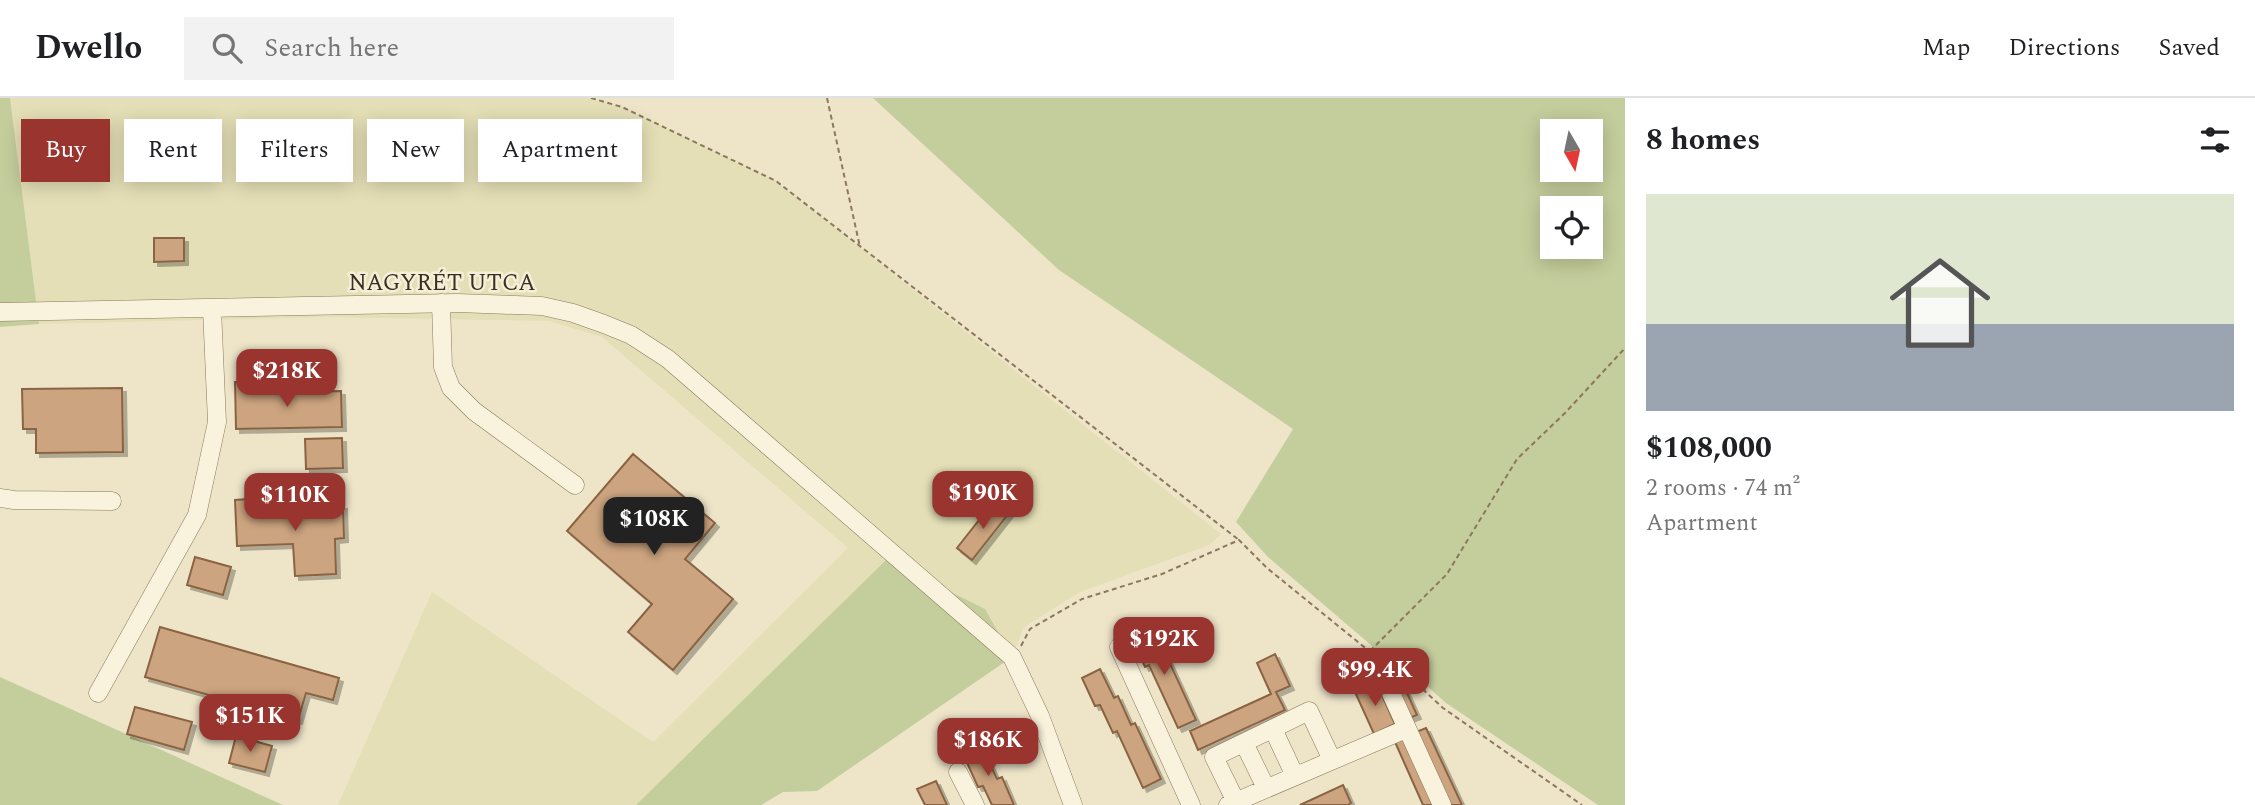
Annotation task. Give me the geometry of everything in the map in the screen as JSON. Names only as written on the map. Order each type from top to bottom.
[{"type":"street","name":"NAGYRÉT UTCA","points":[[0,312],[441,303],[542,306],[573,313],[631,335],[668,359],[1013,657]]},
{"type":"street","points":[[441,303],[443,367],[451,388],[474,411],[575,485]]},
{"type":"street","points":[[98,693],[197,515],[217,422],[212,309]]},
{"type":"street","points":[[0,498],[112,501]]},
{"type":"street","points":[[1119,647],[1191,805]]},
{"type":"street","points":[[1013,657],[1040,716],[1073,805]]},
{"type":"street","points":[[1385,680],[1442,805]]},
{"type":"street","points":[[1332,760],[1309,711],[1214,757],[1232,803],[1406,729]]},
{"type":"street","points":[[1273,729],[1295,776]]},
{"type":"street","points":[[1244,743],[1266,789]]},
{"type":"street","points":[[958,772],[975,805]]},
{"type":"path","points":[[591,98],[622,107],[776,181],[1238,540],[1267,568],[1369,651],[1403,671],[1443,708],[1582,805]]},
{"type":"path","points":[[827,98],[860,248]]},
{"type":"path","points":[[1369,651],[1447,575],[1517,459],[1565,413],[1625,348]]},
{"type":"path","points":[[1013,657],[1030,629],[1082,599],[1162,574],[1238,540]]},
{"type":"shaded area","points":[[10,98],[591,98],[622,107],[776,181],[1221,534],[1209,545],[1080,592],[1024,627],[1012,657],[886,560],[636,805],[338,805],[432,592],[653,742],[848,548],[602,337],[549,321],[325,317],[39,324]]},
{"type":"green space","points":[[0,98],[10,98],[39,324],[0,327]]},
{"type":"green space","points":[[873,98],[1625,98],[1625,805],[1598,805],[1446,703],[1406,667],[1378,651],[1269,558],[1236,522],[1293,429],[1059,270]]},
{"type":"green space","points":[[886,560],[985,609],[1012,657],[817,791],[783,792],[761,805],[636,805]]},
{"type":"green space","points":[[0,677],[283,805],[0,805]]},
{"type":"building","points":[[154,238],[184,238],[184,261],[154,262]]},
{"type":"building","points":[[235,382],[246,382],[246,393],[341,391],[342,427],[236,429]]},
{"type":"building","points":[[122,388],[123,452],[36,453],[36,429],[23,429],[22,389]]},
{"type":"building","points":[[342,438],[343,468],[306,469],[305,439]]},
{"type":"building","points":[[633,454],[715,523],[685,559],[733,599],[673,670],[628,632],[652,604],[567,531]]},
{"type":"building","points":[[248,499],[248,509],[343,505],[344,538],[335,539],[336,574],[295,576],[293,544],[237,546],[235,500]]},
{"type":"building","points":[[994,501],[1009,513],[972,560],[957,548]]},
{"type":"building","points":[[195,557],[231,567],[223,595],[187,585]]},
{"type":"building","points":[[160,627],[339,678],[333,700],[306,693],[298,720],[145,677]]},
{"type":"building","points":[[1148,627],[1163,659],[1167,657],[1196,720],[1178,728],[1149,665],[1145,667],[1130,635]]},
{"type":"building","points":[[1275,654],[1290,686],[1276,692],[1285,710],[1198,750],[1190,731],[1271,694],[1257,663]]},
{"type":"building","points":[[1100,669],[1114,698],[1118,696],[1131,725],[1135,723],[1161,779],[1143,788],[1117,731],[1113,733],[1100,705],[1095,706],[1082,678]]},
{"type":"building","points":[[1398,673],[1417,715],[1407,719],[1388,677]]},
{"type":"building","points":[[1376,682],[1395,724],[1374,734],[1355,692]]},
{"type":"building","points":[[135,707],[192,722],[184,750],[127,734]]},
{"type":"building","points":[[1426,728],[1462,805],[1449,805],[1416,732]]},
{"type":"building","points":[[236,736],[272,746],[265,772],[229,763]]},
{"type":"building","points":[[1405,738],[1436,805],[1423,805],[1395,742]]},
{"type":"building","points":[[982,747],[997,779],[1002,777],[1014,805],[992,805],[983,786],[978,787],[964,756]]},
{"type":"building","points":[[936,781],[947,805],[925,805],[917,789]]},
{"type":"building","points":[[1343,785],[1351,803],[1348,805],[1300,805]]}]
